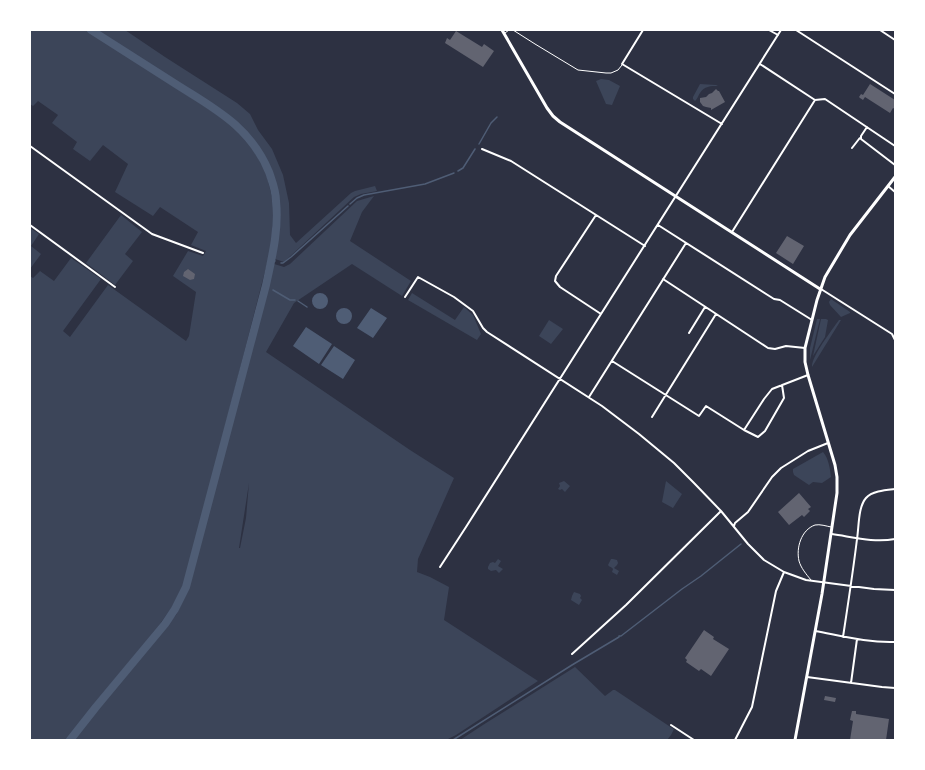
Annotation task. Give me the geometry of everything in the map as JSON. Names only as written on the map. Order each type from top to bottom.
[{"type":"street","points":[[643,30],[622,64],[722,124]]},
{"type":"street","points":[[769,30],[778,36]]},
{"type":"street","points":[[440,567],[781,30]]},
{"type":"street","points":[[796,30],[895,94]]},
{"type":"street","points":[[880,30],[895,40]]},
{"type":"street","points":[[503,32],[553,116],[566,126],[820,289],[895,335]]},
{"type":"street","points":[[760,64],[815,100],[825,99],[895,146]]},
{"type":"street","points":[[732,232],[815,100]]},
{"type":"street","points":[[852,148],[867,127]]},
{"type":"street","points":[[860,138],[895,165]]},
{"type":"street","points":[[31,148],[152,234],[203,253]]},
{"type":"street","points":[[482,149],[510,161],[644,246]]},
{"type":"street","points":[[795,740],[824,582],[837,493],[835,465],[805,362],[806,348],[820,289],[825,277],[850,236],[895,176]]},
{"type":"street","points":[[887,186],[895,192]]},
{"type":"street","points":[[596,215],[556,276],[555,281],[560,287],[601,314]]},
{"type":"street","points":[[30,225],[115,287]]},
{"type":"street","points":[[658,225],[774,300],[780,300],[812,320]]},
{"type":"street","points":[[589,397],[686,243]]},
{"type":"street","points":[[405,297],[418,277],[454,297],[473,311],[487,332],[589,397],[635,430],[674,463],[721,511],[756,553],[764,560],[784,572],[811,580],[874,589],[895,590]]},
{"type":"street","points":[[663,279],[768,348],[775,349],[786,346],[806,348]]},
{"type":"street","points":[[689,334],[705,307]]},
{"type":"street","points":[[652,417],[716,314]]},
{"type":"street","points":[[892,334],[895,340]]},
{"type":"street","points":[[612,361],[699,416],[706,406],[758,437],[765,431],[784,398],[782,385]]},
{"type":"street","points":[[744,430],[772,389],[808,375]]},
{"type":"street","points":[[734,526],[735,523],[743,517],[752,506],[772,477],[781,468],[808,451],[829,442]]},
{"type":"street","points":[[843,637],[863,503],[868,496],[875,492],[895,489]]},
{"type":"street","points":[[572,654],[626,605],[721,511]]},
{"type":"street","points":[[832,534],[858,538],[887,540],[895,539]]},
{"type":"street","points":[[735,740],[752,707],[776,591],[784,572]]},
{"type":"street","points":[[815,631],[857,639],[895,642]]},
{"type":"street","points":[[851,684],[857,639]]},
{"type":"street","points":[[807,677],[882,688],[895,688]]},
{"type":"street","points":[[671,725],[694,740]]},
{"type":"lane","points":[[503,32],[509,30]]},
{"type":"lane","points":[[514,30],[578,70],[611,73],[618,70],[622,64]]},
{"type":"lane","points":[[811,580],[804,572],[799,560],[798,552],[800,540],[807,530],[814,525],[833,527]]},
{"type":"shaded area","points":[[30,30],[87,30],[228,122],[241,133],[254,151],[266,173],[273,201],[272,244],[185,582],[176,601],[160,624],[96,702],[69,740],[30,740],[30,276],[33,278],[40,271],[54,281],[71,258],[101,279],[63,331],[70,337],[108,285],[186,341],[189,336],[196,292],[173,276],[188,251],[203,256],[206,251],[191,245],[198,232],[160,207],[153,216],[115,192],[128,164],[103,145],[90,161],[73,149],[77,142],[52,123],[58,115],[38,101],[33,106],[30,104]]},
{"type":"shaded area","points":[[95,30],[125,30],[237,103],[250,114],[258,130],[272,149],[283,175],[289,203],[290,235],[296,243],[351,193],[375,186],[377,191],[354,197],[284,262],[275,259],[279,222],[276,188],[268,166],[250,137],[225,112]]},
{"type":"shaded area","points":[[601,79],[609,80],[620,86],[612,105],[606,104],[596,81]]},
{"type":"shaded area","points":[[700,84],[718,86],[710,86],[704,89],[695,101],[693,97]]},
{"type":"shaded area","points":[[374,196],[362,212],[350,241],[411,281],[402,296],[352,264],[294,303],[266,352],[410,450],[454,478],[418,559],[417,572],[449,587],[444,620],[538,681],[446,740],[73,740],[176,615],[189,588],[274,264],[284,267],[290,264],[357,201]],"holes":[[[249,483],[246,518],[239,548]]]},
{"type":"shaded area","points":[[121,215],[142,232],[125,254],[133,261],[115,285],[86,263]]},
{"type":"shaded area","points":[[30,228],[39,234],[31,246],[41,254],[30,269]]},
{"type":"shaded area","points":[[320,293],[326,295],[328,301],[326,307],[320,309],[314,307],[312,301],[314,295]]},
{"type":"shaded area","points":[[412,293],[455,320],[464,307],[473,315],[481,334],[477,340],[408,300]]},
{"type":"shaded area","points":[[831,299],[850,313],[841,317],[830,305],[829,302]]},
{"type":"shaded area","points":[[344,308],[350,310],[352,316],[350,322],[344,324],[338,322],[336,316],[338,310]]},
{"type":"shaded area","points":[[371,308],[387,318],[373,338],[357,328]]},
{"type":"shaded area","points":[[817,319],[820,319],[810,360],[810,348]]},
{"type":"shaded area","points":[[821,319],[828,320],[825,337],[813,356]]},
{"type":"shaded area","points":[[549,320],[563,329],[551,344],[539,336]]},
{"type":"shaded area","points":[[839,320],[841,320],[812,367],[818,350]]},
{"type":"shaded area","points":[[306,327],[332,344],[319,364],[293,346]]},
{"type":"shaded area","points":[[334,346],[355,360],[343,379],[321,365]]},
{"type":"shaded area","points":[[823,452],[830,467],[831,477],[822,483],[813,482],[809,485],[794,475],[793,469]]},
{"type":"shaded area","points":[[564,481],[570,486],[565,492],[562,489],[558,489],[560,486],[559,483]]},
{"type":"shaded area","points":[[666,481],[682,494],[673,508],[662,502]]},
{"type":"shaded area","points":[[498,559],[501,561],[498,566],[503,569],[499,573],[496,570],[491,571],[488,569],[490,563],[495,563]]},
{"type":"shaded area","points":[[611,559],[617,560],[618,563],[614,568],[619,571],[617,575],[612,572],[613,569],[608,565]]},
{"type":"shaded area","points":[[574,592],[580,594],[581,596],[580,598],[582,600],[579,605],[571,600]]},
{"type":"shaded area","points":[[575,667],[605,696],[615,690],[674,729],[671,735],[667,740],[460,740],[486,723]]},
{"type":"building","points":[[456,31],[482,47],[484,44],[494,51],[483,67],[445,43],[447,38],[450,40]]},
{"type":"building","points":[[870,84],[895,100],[895,109],[893,108],[890,113],[865,97],[863,100],[859,97],[861,94],[863,95]]},
{"type":"building","points":[[716,89],[719,91],[725,102],[711,110],[711,108],[703,106],[700,102],[700,98],[706,97]]},
{"type":"building","points":[[787,236],[804,246],[793,264],[776,253]]},
{"type":"building","points":[[188,269],[195,274],[194,279],[190,280],[183,276],[184,272]]},
{"type":"building","points":[[799,493],[811,507],[808,509],[810,511],[804,517],[802,515],[789,525],[778,512]]},
{"type":"building","points":[[704,630],[714,637],[713,639],[729,649],[711,676],[701,669],[699,671],[686,662],[687,660],[685,658]]},
{"type":"building","points":[[825,696],[836,698],[835,702],[824,700]]},
{"type":"building","points":[[852,711],[856,711],[856,714],[889,719],[886,740],[850,740],[853,721],[850,720]]},
{"type":"waterway","points":[[70,740],[165,624],[175,609],[186,587],[266,285],[271,264],[277,222],[274,186],[269,172],[261,155],[240,129],[228,118],[91,30]]},
{"type":"waterway","points":[[479,144],[491,123],[497,117]]},
{"type":"waterway","points":[[458,171],[463,168],[475,149]]},
{"type":"waterway","points":[[350,204],[357,198],[364,195],[425,184],[454,173]]},
{"type":"waterway","points":[[281,263],[291,257],[348,206]]},
{"type":"waterway","points":[[273,290],[290,300],[295,300]]},
{"type":"waterway","points":[[298,301],[307,307]]},
{"type":"waterway","points":[[453,740],[621,636],[741,544]]}]
